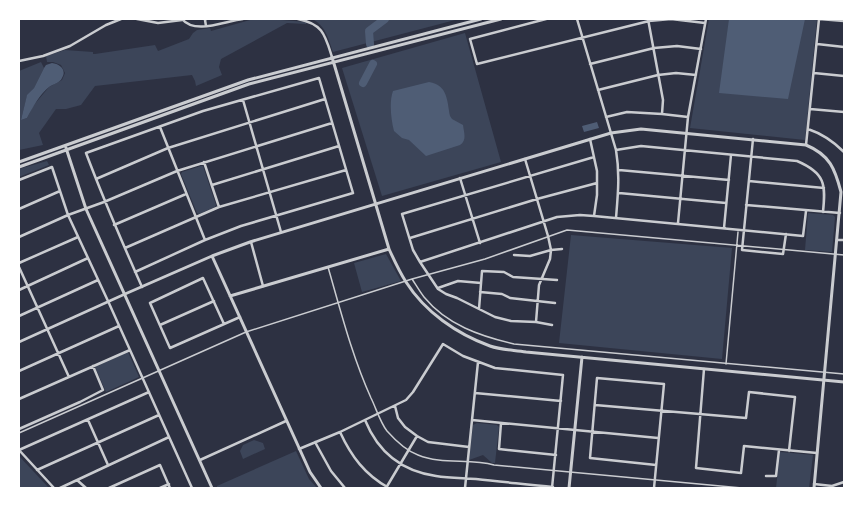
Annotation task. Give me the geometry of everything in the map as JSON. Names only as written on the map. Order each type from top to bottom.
[{"type":"street","points":[[19,61],[43,56],[70,46],[106,25],[121,19]]},
{"type":"street","points":[[137,19],[158,23],[182,20],[187,24],[194,26],[206,26],[243,19]]},
{"type":"street","points":[[206,19],[206,26]]},
{"type":"street","points":[[298,19],[309,21],[319,27],[325,36],[389,249],[406,282],[418,299],[439,318],[465,335],[491,346],[526,352],[844,382]]},
{"type":"street","points":[[19,162],[248,80],[481,19]]},
{"type":"street","points":[[19,167],[250,84],[501,19]]},
{"type":"street","points":[[546,19],[470,39],[477,64],[648,20],[671,19],[706,21],[688,117],[678,223]]},
{"type":"street","points":[[577,19],[616,150],[619,170],[616,218]]},
{"type":"street","points":[[806,145],[819,19],[844,21]]},
{"type":"street","points":[[648,20],[663,100],[662,114]]},
{"type":"street","points":[[817,44],[844,47]]},
{"type":"street","points":[[590,64],[654,48],[677,46],[701,49]]},
{"type":"street","points":[[598,90],[658,75],[676,73],[696,75]]},
{"type":"street","points":[[814,73],[844,76]]},
{"type":"street","points":[[135,272],[205,240],[241,226],[353,193],[319,78],[202,112],[86,153],[104,202],[125,248],[135,272],[142,287]]},
{"type":"street","points":[[96,178],[168,148],[325,99]]},
{"type":"street","points":[[243,100],[281,232]]},
{"type":"street","points":[[810,110],[844,112]]},
{"type":"street","points":[[606,117],[627,112],[688,117]]},
{"type":"street","points":[[19,237],[68,215],[104,202],[177,171],[332,123]]},
{"type":"street","points":[[160,127],[205,240]]},
{"type":"street","points":[[19,342],[108,301],[212,256],[251,242],[611,133],[641,129],[806,145],[815,149],[827,159],[836,172],[841,192],[814,488]]},
{"type":"street","points":[[808,129],[819,132],[844,152]]},
{"type":"street","points":[[590,139],[597,171],[594,216]]},
{"type":"street","points":[[753,139],[742,250],[783,254],[786,234]]},
{"type":"street","points":[[65,145],[86,209],[126,294],[212,488]]},
{"type":"street","points":[[212,185],[339,146]]},
{"type":"street","points":[[616,150],[641,146],[797,161],[811,167],[820,176],[825,196],[823,212]]},
{"type":"street","points":[[724,228],[731,155]]},
{"type":"street","points":[[552,324],[511,321],[495,317],[438,289],[413,250],[402,214],[594,157]]},
{"type":"street","points":[[525,159],[544,221],[551,250],[550,259],[540,285],[536,322]]},
{"type":"street","points":[[204,162],[219,207]]},
{"type":"street","points":[[19,180],[52,167],[68,215],[120,326],[192,488]]},
{"type":"street","points":[[125,248],[219,207],[346,170]]},
{"type":"street","points":[[619,170],[728,180]]},
{"type":"street","points":[[460,178],[480,243]]},
{"type":"street","points":[[749,181],[824,188]]},
{"type":"street","points":[[409,238],[537,199],[597,183]]},
{"type":"street","points":[[19,209],[60,191]]},
{"type":"street","points":[[618,193],[726,203]]},
{"type":"street","points":[[114,225],[186,194]]},
{"type":"street","points":[[746,205],[840,213]]},
{"type":"street","points":[[420,262],[557,217],[594,216],[803,236],[806,211]]},
{"type":"street","points":[[19,433],[246,332],[412,279],[485,259],[567,230],[844,255]]},
{"type":"street","points":[[726,364],[738,232]]},
{"type":"street","points":[[19,263],[78,237]]},
{"type":"street","points":[[837,240],[844,240]]},
{"type":"street","points":[[251,242],[263,286]]},
{"type":"street","points":[[230,296],[389,249]]},
{"type":"street","points":[[514,254],[530,256],[551,250],[562,249]]},
{"type":"street","points":[[212,256],[299,449],[310,472],[321,488]]},
{"type":"street","points":[[19,290],[88,258]]},
{"type":"street","points":[[19,267],[69,377]]},
{"type":"street","points":[[328,267],[359,370],[378,414],[386,430],[396,440],[418,455],[428,458],[483,462],[494,465],[742,488]]},
{"type":"street","points":[[479,309],[482,271],[504,272],[513,277],[557,280]]},
{"type":"street","points":[[224,324],[203,278],[150,303],[170,348],[240,317]]},
{"type":"street","points":[[412,279],[424,297],[453,322],[495,340],[514,344],[844,374]]},
{"type":"street","points":[[19,316],[98,280]]},
{"type":"street","points":[[438,289],[458,281],[481,283]]},
{"type":"street","points":[[480,292],[502,294],[510,298],[554,303]]},
{"type":"street","points":[[160,326],[214,301]]},
{"type":"street","points":[[19,371],[120,326]]},
{"type":"street","points":[[299,449],[340,432],[406,400],[413,392],[443,344],[463,356],[495,368],[563,375],[552,487],[437,476],[417,472],[400,464],[384,451],[371,435],[365,420]]},
{"type":"street","points":[[19,399],[130,350]]},
{"type":"street","points":[[569,488],[582,357]]},
{"type":"street","points":[[465,488],[478,362]]},
{"type":"street","points":[[19,428],[80,402],[103,390],[93,366]]},
{"type":"street","points":[[704,369],[696,468],[741,473],[744,446],[817,453]]},
{"type":"street","points":[[654,488],[664,384],[597,378],[590,458],[656,465]]},
{"type":"street","points":[[54,488],[19,449],[149,392]]},
{"type":"street","points":[[595,405],[746,418],[749,392],[795,397],[789,451]]},
{"type":"street","points":[[474,394],[561,401]]},
{"type":"street","points":[[395,406],[398,418],[404,427],[417,436],[428,442],[469,447]]},
{"type":"street","points":[[37,470],[159,415]]},
{"type":"street","points":[[88,420],[108,465]]},
{"type":"street","points":[[472,420],[659,438]]},
{"type":"street","points":[[200,460],[286,421]]},
{"type":"street","points":[[501,423],[499,449],[556,455]]},
{"type":"street","points":[[340,432],[354,459],[368,474],[387,488],[417,436]]},
{"type":"street","points":[[60,488],[169,437]]},
{"type":"street","points":[[315,442],[331,471],[345,488]]},
{"type":"street","points":[[766,476],[776,476],[779,450]]},
{"type":"street","points":[[109,488],[160,465],[170,488]]},
{"type":"street","points":[[77,480],[86,488]]},
{"type":"street","points":[[814,484],[832,486],[844,482]]},
{"type":"street","points":[[160,488],[169,484]]},
{"type":"shaded area","points":[[312,19],[459,19],[333,52],[328,37],[323,29]]},
{"type":"shaded area","points":[[709,19],[817,19],[805,140],[690,128]]},
{"type":"shaded area","points":[[729,19],[805,19],[788,99],[719,93]]},
{"type":"shaded area","points":[[250,20],[307,22],[306,24],[287,23],[221,59],[219,67],[222,75],[196,86],[192,75],[95,86],[81,105],[66,109],[56,109],[39,133],[43,145],[19,150],[19,71],[41,62],[44,68],[34,88],[27,96],[21,120],[27,118],[33,106],[49,87],[62,80],[65,73],[61,65],[53,62],[47,62],[46,56],[65,50],[93,52],[93,54],[95,54],[155,45],[158,51],[189,39],[197,30],[210,28],[211,31]]},
{"type":"shaded area","points":[[465,33],[501,162],[382,196],[342,68]]},
{"type":"shaded area","points":[[52,63],[62,68],[64,72],[62,78],[60,81],[45,90],[36,101],[27,118],[21,120],[27,95],[34,88],[46,65]]},
{"type":"shaded area","points":[[429,82],[440,86],[446,94],[450,116],[452,119],[463,125],[464,141],[460,145],[426,156],[409,140],[402,138],[394,131],[391,116],[391,105],[393,91]]},
{"type":"shaded area","points":[[597,122],[599,128],[584,132],[582,126]]},
{"type":"shaded area","points":[[47,161],[49,165],[19,177],[19,169]]},
{"type":"shaded area","points":[[203,166],[216,205],[215,207],[199,214],[197,213],[181,174],[182,172]]},
{"type":"shaded area","points":[[808,213],[833,215],[835,217],[832,252],[805,250]]},
{"type":"shaded area","points":[[571,235],[732,248],[722,359],[559,343]]},
{"type":"shaded area","points":[[386,254],[401,281],[362,292],[354,263]]},
{"type":"shaded area","points":[[128,352],[139,377],[106,392],[95,367]]},
{"type":"shaded area","points":[[477,423],[497,425],[499,427],[495,463],[492,463],[483,455],[469,460],[473,425]]},
{"type":"shaded area","points":[[254,440],[263,443],[265,449],[243,459],[240,451],[243,445]]},
{"type":"shaded area","points":[[296,451],[309,479],[317,488],[217,488],[217,486]]},
{"type":"shaded area","points":[[780,452],[813,455],[809,488],[776,488]]},
{"type":"shaded area","points":[[19,456],[49,488],[19,488]]},
{"type":"waterway","points":[[370,44],[369,31],[385,19]]},
{"type":"waterway","points":[[363,83],[373,64]]}]
